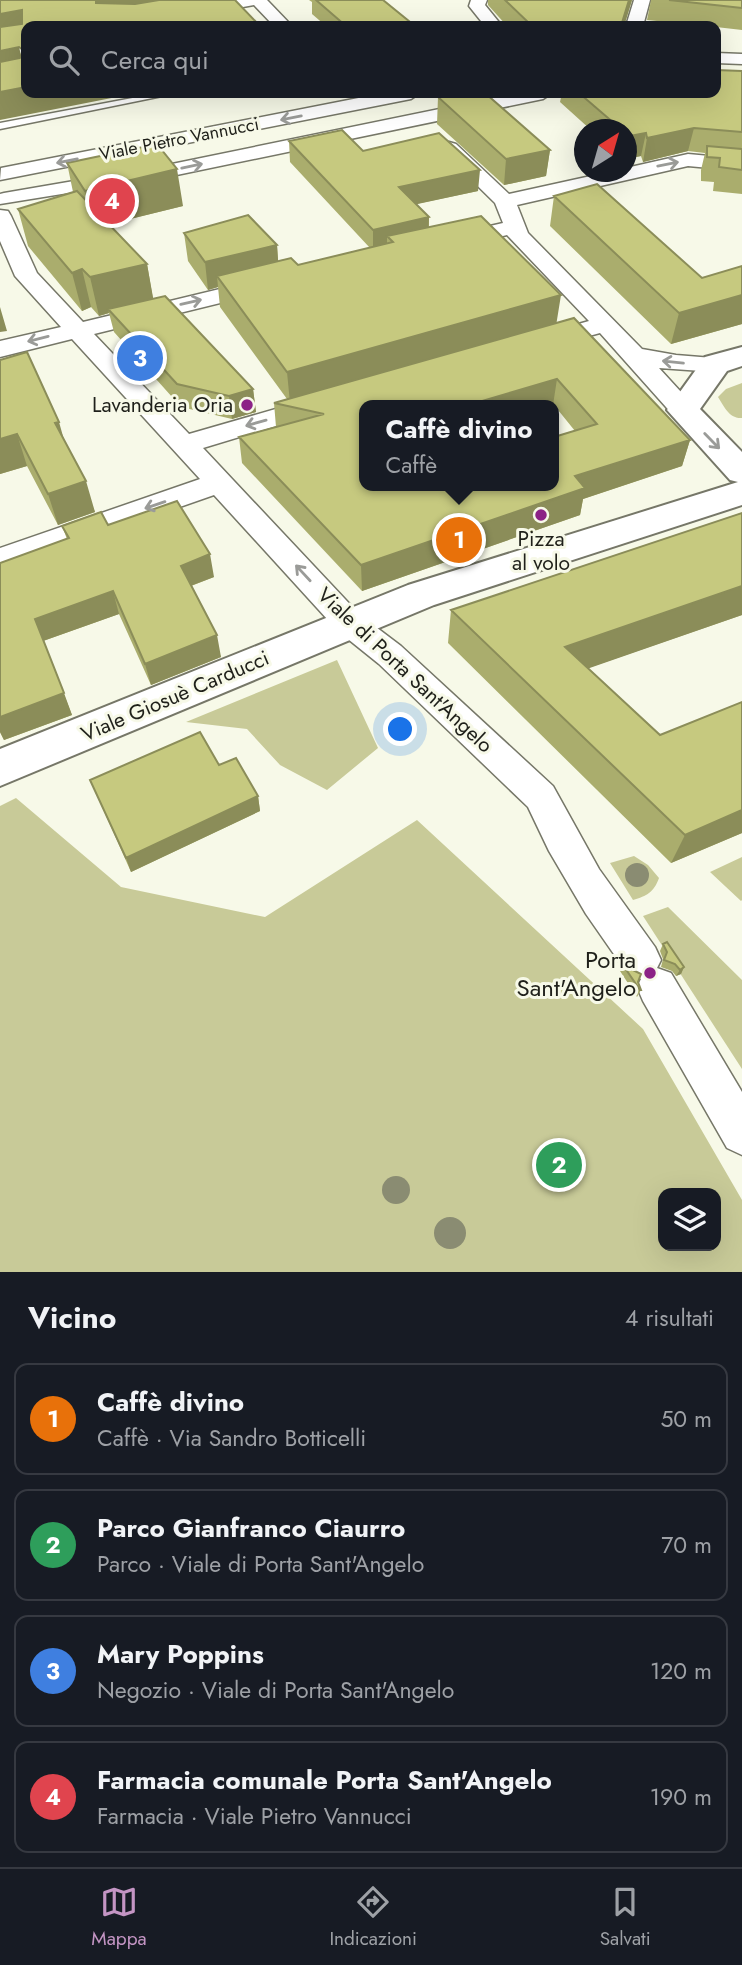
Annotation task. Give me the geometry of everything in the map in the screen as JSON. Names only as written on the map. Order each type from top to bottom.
[{"type":"street","points":[[139,21],[257,0],[278,21]]},
{"type":"street","points":[[479,0],[477,6],[490,21]]},
{"type":"street","points":[[636,21],[642,0]]},
{"type":"street","points":[[721,58],[742,59]]},
{"type":"street","name":"Viale Pietro Vannucci","points":[[1,206],[167,171],[387,131],[418,118],[518,98]]},
{"type":"street","name":"Viale Pietro Vannucci","points":[[0,173],[352,99]]},
{"type":"street","points":[[418,118],[505,201],[518,235],[742,472]]},
{"type":"street","points":[[505,201],[688,160],[742,165]]},
{"type":"street","name":"Viale di Porta Sant'Angelo","points":[[0,173],[8,190],[1,206],[27,276],[349,623],[390,655],[541,797],[554,827],[612,921],[649,973],[739,1128]]},
{"type":"street","points":[[435,245],[514,227]]},
{"type":"street","name":"Viale di Porta Sant'Angelo","points":[[0,265],[27,276]]},
{"type":"street","points":[[0,349],[288,279]]},
{"type":"street","points":[[516,349],[605,324]]},
{"type":"street","points":[[631,355],[676,363],[729,360]]},
{"type":"street","points":[[683,410],[729,360]]},
{"type":"street","points":[[184,445],[346,397]]},
{"type":"street","points":[[0,559],[219,483]]},
{"type":"street","name":"Viale Giosuè Carducci","points":[[0,768],[421,595],[742,493]]},
{"type":"lane","points":[[0,126],[146,98]]},
{"type":"green space","points":[[742,383],[742,418],[737,418],[727,411],[718,397],[726,389]]},
{"type":"green space","points":[[337,660],[378,748],[327,790],[280,765],[247,729],[186,722]]},
{"type":"green space","points":[[16,798],[121,887],[265,917],[417,820],[643,1029],[742,1200],[742,1272],[0,1272],[0,806]]},
{"type":"green space","points":[[634,856],[648,865],[659,878],[649,893],[633,900],[610,863]]},
{"type":"green space","points":[[742,857],[742,900],[741,901],[710,872]]},
{"type":"green space","points":[[668,907],[742,980],[742,1069],[643,916]]},
{"type":"building","points":[[0,0],[96,0],[96,3],[135,4],[159,0],[235,0],[255,21],[22,21],[22,10],[0,14]]},
{"type":"building","points":[[316,0],[383,0],[409,21],[340,21]]},
{"type":"building","points":[[505,0],[629,0],[623,21],[527,21]]},
{"type":"building","points":[[669,0],[742,0],[742,8]]},
{"type":"building","points":[[21,24],[21,48],[0,51],[0,27]]},
{"type":"building","points":[[21,55],[21,88],[0,92],[0,62],[20,58]]},
{"type":"building","points":[[721,70],[742,71],[742,132],[694,128],[647,138],[646,133],[637,135],[637,119],[609,119],[585,98],[721,98]]},
{"type":"building","points":[[439,98],[491,98],[550,150],[506,159]]},
{"type":"building","points":[[342,130],[363,151],[439,133],[480,170],[399,187],[429,217],[373,230],[289,141]]},
{"type":"building","points":[[157,144],[177,169],[85,191],[67,163]]},
{"type":"building","points":[[707,146],[742,149],[742,170],[719,167],[720,158],[707,157]]},
{"type":"building","points":[[597,184],[702,278],[742,266],[742,295],[679,313],[554,196]]},
{"type":"building","points":[[77,191],[147,264],[90,277],[82,269],[72,273],[18,209]]},
{"type":"building","points":[[248,215],[277,245],[205,262],[184,233]]},
{"type":"building","points":[[481,216],[561,295],[287,372],[217,276],[291,258],[298,265],[393,242],[387,236]]},
{"type":"building","points":[[165,296],[253,389],[229,396],[177,384],[108,309]]},
{"type":"building","points":[[574,318],[690,440],[575,476],[585,488],[361,565],[239,437],[324,414],[274,403]]},
{"type":"building","points":[[27,352],[59,422],[55,423],[86,481],[48,494],[17,434],[0,439],[0,360]]},
{"type":"building","points":[[177,501],[210,554],[181,566],[217,635],[145,664],[113,591],[35,619],[64,693],[0,717],[0,563],[69,538],[62,526],[101,512],[108,525]]},
{"type":"building","points":[[742,513],[742,586],[565,647],[660,735],[742,702],[742,810],[685,835],[451,610]]},
{"type":"building","points":[[200,732],[219,765],[236,758],[258,796],[126,858],[90,780]]},
{"type":"building","points":[[667,942],[684,967],[680,970],[675,964],[664,960],[667,952],[663,944]]},
{"type":"building","points":[[623,965],[641,974],[638,982],[641,990],[640,990]]},
{"type":"place","name":"Farmacia comunale Porta Sant'Angelo","points":[[112,201]]},
{"type":"place","name":"Mary Poppins","points":[[140,358]]},
{"type":"place","name":"Lavanderia Oria","points":[[247,405]]},
{"type":"place","name":"Pizza al volo","points":[[541,515]]},
{"type":"place","name":"Caffè divino","points":[[459,540]]},
{"type":"place","name":"Porta Sant'Angelo","points":[[650,973]]},
{"type":"place","name":"Parco Gianfranco Ciaurro","points":[[559,1165]]}]
